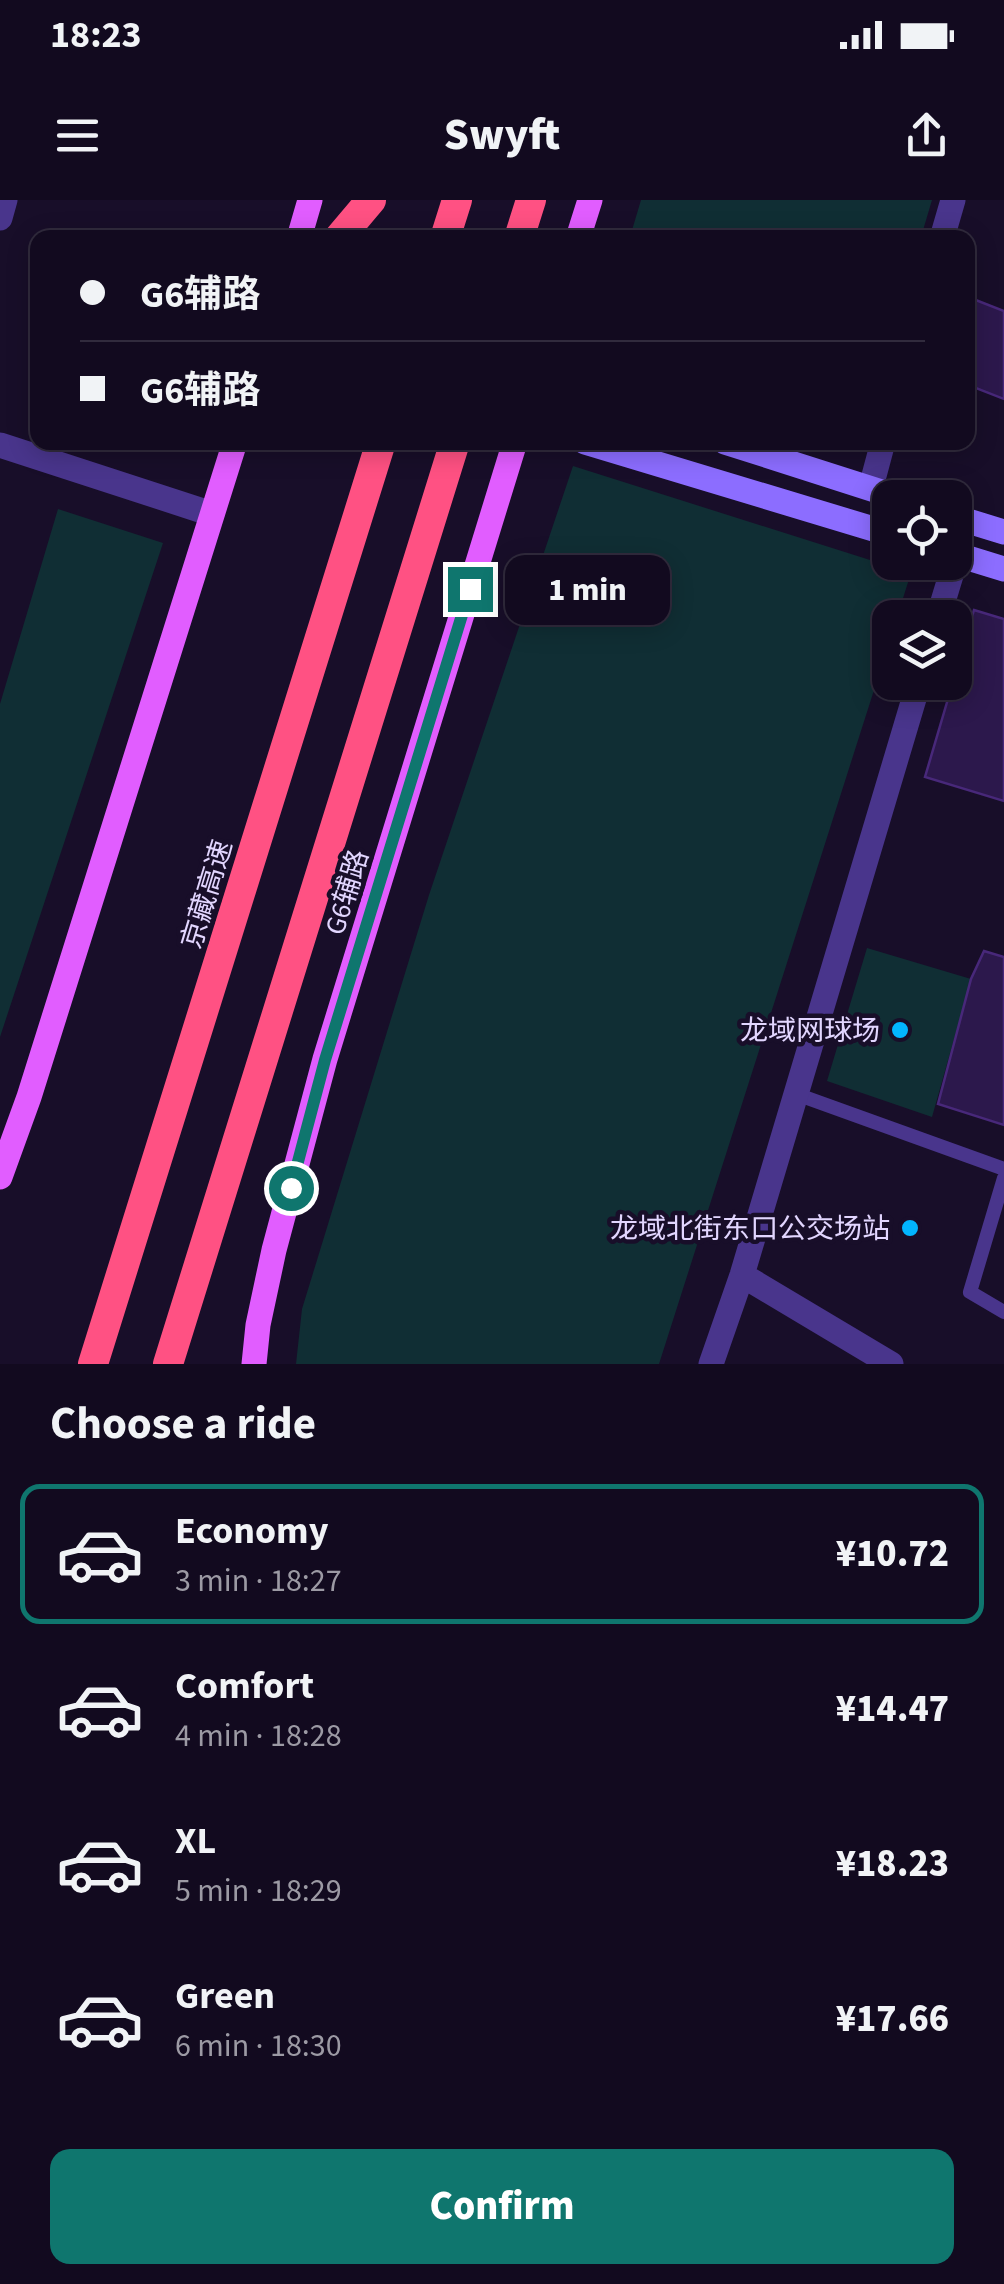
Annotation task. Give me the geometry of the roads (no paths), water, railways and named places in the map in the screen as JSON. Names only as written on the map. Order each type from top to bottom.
[{"type":"highway","points":[[346,230],[371,200]]},
{"type":"highway","points":[[448,230],[457,200]]},
{"type":"highway","points":[[522,230],[531,200]]},
{"type":"highway","name":"京藏高速","points":[[93,1364],[379,450]]},
{"type":"highway","points":[[168,1364],[453,450]]},
{"type":"highway","points":[[187,1364],[188,1300]]},
{"type":"main road","points":[[301,230],[310,200]]},
{"type":"main road","points":[[581,230],[590,200]]},
{"type":"main road","points":[[0,1177],[29,1097],[232,450]]},
{"type":"main road","name":"G6辅路","points":[[254,1364],[274,1250],[325,1060],[513,450]]},
{"type":"main road","points":[[612,450],[872,529]]},
{"type":"main road","points":[[752,450],[870,487]]},
{"type":"main road","points":[[972,522],[1004,532]]},
{"type":"main road","points":[[972,562],[1004,570]]},
{"type":"street","points":[[0,218],[6,200]]},
{"type":"street","points":[[944,230],[953,200]]},
{"type":"street","points":[[0,445],[212,514]]},
{"type":"street","points":[[870,487],[881,450]]},
{"type":"street","points":[[711,1364],[742,1275],[914,700]]},
{"type":"street","points":[[742,1275],[892,1364]]},
{"type":"lane","points":[[796,1094],[1004,1169]]},
{"type":"lane","points":[[1004,1178],[970,1292],[1004,1312]]},
{"type":"place","name":"龙域网球场","points":[[900,1030]]},
{"type":"place","name":"龙域北街东口公交场站","points":[[910,1228]]}]
